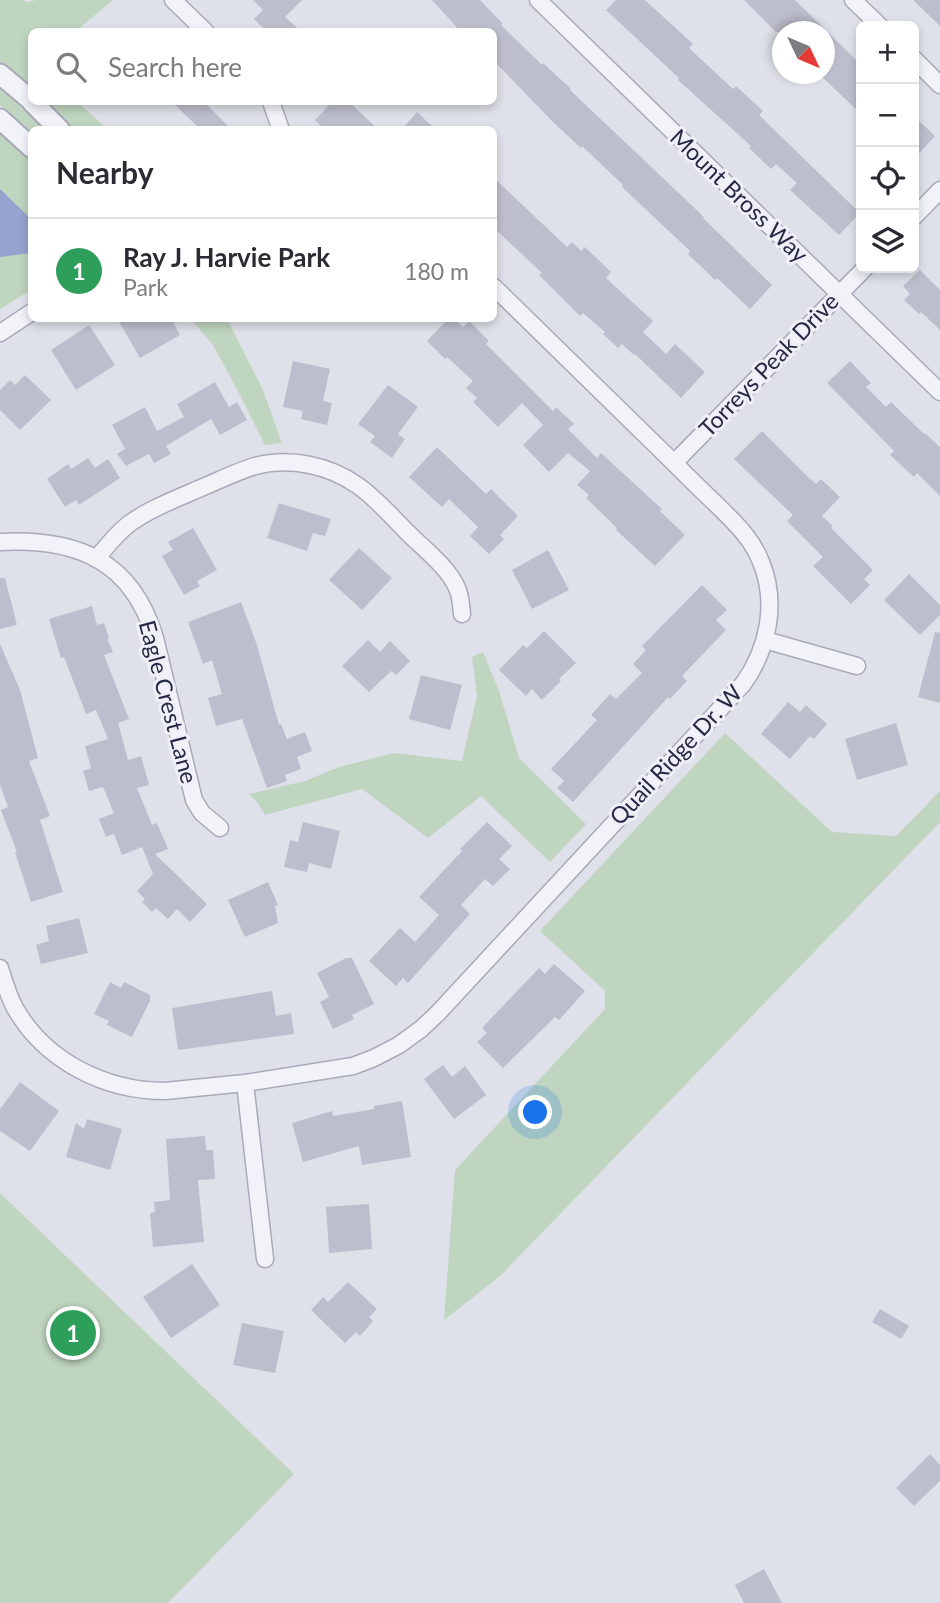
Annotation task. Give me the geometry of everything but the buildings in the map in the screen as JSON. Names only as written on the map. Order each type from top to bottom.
[{"type":"street","points":[[173,0],[202,28]]},
{"type":"street","name":"Mount Bross Way","points":[[538,0],[940,392]]},
{"type":"street","points":[[853,0],[875,21]]},
{"type":"street","points":[[919,64],[940,85]]},
{"type":"street","points":[[0,74],[28,98]]},
{"type":"street","points":[[36,105],[56,126]]},
{"type":"street","points":[[272,105],[280,126]]},
{"type":"street","points":[[0,119],[28,144]]},
{"type":"street","points":[[919,212],[940,190]]},
{"type":"street","name":"Torreys Peak Drive","points":[[674,463],[860,273]]},
{"type":"street","name":"Quail Ridge Dr. W","points":[[0,968],[9,996],[34,1035],[62,1060],[94,1078],[124,1087],[154,1091],[245,1083],[343,1069],[374,1058],[399,1045],[438,1013],[749,676],[765,640],[770,598],[756,551],[744,533],[497,290]]},
{"type":"street","points":[[0,333],[28,316]]},
{"type":"street","points":[[96,559],[139,517],[180,498],[257,466],[304,464],[321,467],[348,479],[374,499],[451,575],[460,598],[462,614]]},
{"type":"street","name":"Eagle Crest Lane","points":[[0,542],[48,542],[76,550],[114,570],[126,582],[147,615],[155,638],[194,800],[202,813],[220,828]]},
{"type":"street","points":[[765,640],[857,666]]},
{"type":"street","points":[[245,1083],[265,1259]]},
{"type":"green space","points":[[0,0],[113,0],[80,28],[28,28],[28,87],[0,62]]},
{"type":"green space","points":[[0,87],[42,126],[28,126],[28,132],[0,105]]},
{"type":"green space","points":[[47,105],[81,105],[104,126],[69,126]]},
{"type":"green space","points":[[0,131],[28,158],[28,292],[0,309]]},
{"type":"green space","points":[[194,322],[229,322],[263,390],[282,443],[265,445],[213,345]]},
{"type":"green space","points":[[483,652],[499,691],[519,758],[586,824],[550,862],[481,796],[428,838],[362,789],[265,815],[249,794],[305,781],[339,767],[394,753],[462,761],[477,696],[472,657]]},
{"type":"green space","points":[[725,733],[832,832],[896,836],[940,791],[940,822],[500,1276],[444,1320],[455,1170],[605,1009],[605,991],[540,931]]},
{"type":"green space","points":[[0,1193],[294,1474],[168,1603],[0,1603]]},
{"type":"water","points":[[0,189],[28,216],[28,253],[0,257]]},
{"type":"place","name":"Ray J. Harvie Park","points":[[73,1333]]}]
